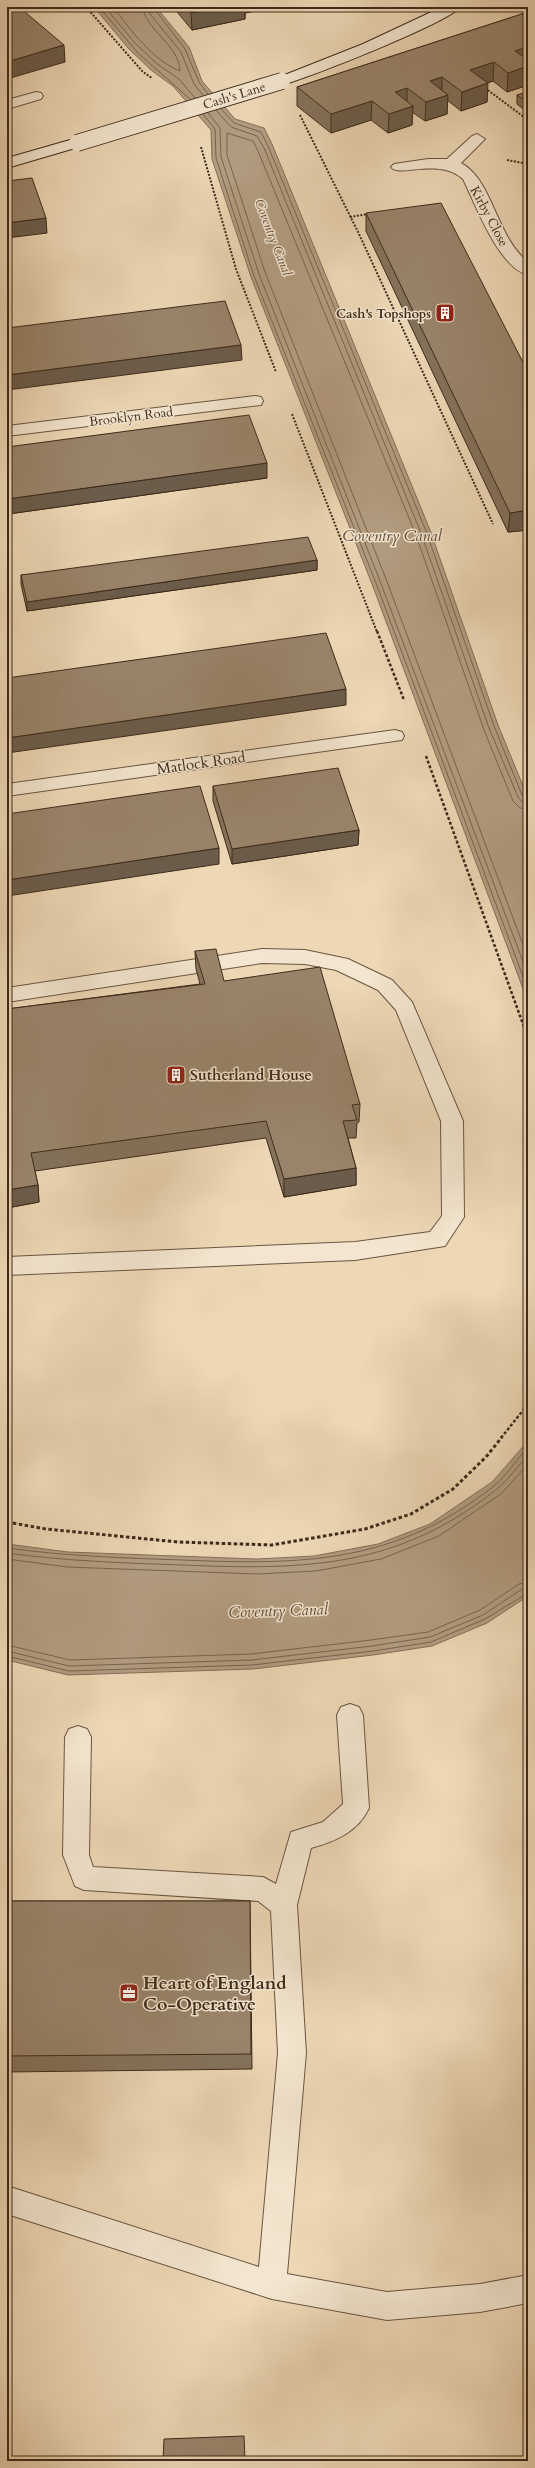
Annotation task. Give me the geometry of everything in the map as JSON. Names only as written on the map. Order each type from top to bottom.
[{"type":"street","name":"Cash's Lane","points":[[7,163],[282,81],[343,59],[388,40],[453,7]]},
{"type":"street","points":[[7,105],[36,96]]},
{"type":"street","points":[[451,164],[477,139]]},
{"type":"street","name":"Kirby Close","points":[[399,167],[432,163],[451,164],[462,168],[470,177],[509,253],[519,264],[528,270]]},
{"type":"street","name":"Brooklyn Road","points":[[7,431],[255,401]]},
{"type":"street","name":"Matlock Road","points":[[7,790],[395,736]]},
{"type":"street","points":[[7,994],[262,956],[305,957],[341,964],[385,985],[405,1007],[452,1121],[453,1217],[437,1240],[355,1251],[7,1266]]},
{"type":"street","points":[[272,2285],[292,2053],[284,1905],[300,1840],[331,1831],[356,1808],[350,1715]]},
{"type":"street","points":[[78,1737],[76,1855],[84,1878],[263,1889],[284,1905]]},
{"type":"street","points":[[7,2200],[272,2285],[387,2306],[480,2298],[528,2289]]},
{"type":"path","points":[[86,7],[142,72],[155,80]]},
{"type":"path","points":[[482,85],[528,120]]},
{"type":"path","points":[[300,116],[350,217],[493,524]]},
{"type":"path","points":[[201,146],[203,160],[236,269],[278,379]]},
{"type":"path","points":[[350,217],[372,213]]},
{"type":"path","points":[[290,408],[406,706]]},
{"type":"path","points":[[424,750],[528,1038]]},
{"type":"path","points":[[7,1522],[46,1529],[178,1542],[264,1544],[365,1529],[412,1514],[453,1489],[486,1457],[528,1404]]},
{"type":"water","name":"Coventry Canal","points":[[94,7],[156,7],[189,47],[202,81],[235,119],[264,128],[272,144],[430,530],[498,725],[528,798],[528,1002],[372,584],[251,277],[212,159],[211,130],[173,86],[151,70],[128,48]]},
{"type":"water","name":"Coventry Canal","points":[[528,1441],[528,1596],[487,1623],[432,1646],[373,1655],[253,1669],[68,1675],[7,1660],[7,1544],[68,1552],[257,1559],[314,1556],[378,1544],[430,1524],[492,1482]]},
{"type":"building","points":[[7,7],[19,7],[64,45],[7,62]]},
{"type":"building","points":[[187,7],[220,7],[191,13]]},
{"type":"building","points":[[528,12],[528,48],[515,51],[528,60],[528,66],[508,73],[494,62],[470,70],[488,83],[462,92],[442,77],[430,81],[448,95],[426,102],[407,88],[395,92],[413,106],[389,114],[372,101],[331,114],[297,87]]},
{"type":"building","points":[[528,92],[528,103],[517,95]]},
{"type":"building","points":[[32,178],[46,218],[7,223],[7,181]]},
{"type":"building","name":"Cash's Topshops","points":[[441,203],[528,372],[528,510],[510,513],[366,213]]},
{"type":"building","points":[[225,301],[241,345],[7,375],[7,328]]},
{"type":"building","points":[[249,415],[267,463],[7,499],[7,447]]},
{"type":"building","points":[[308,537],[317,560],[27,602],[21,575]]},
{"type":"building","points":[[326,633],[346,689],[7,738],[7,678]]},
{"type":"building","points":[[338,768],[359,830],[232,849],[213,786]]},
{"type":"building","points":[[200,786],[219,848],[7,880],[7,814]]},
{"type":"building","name":"Sutherland House","points":[[216,949],[224,981],[320,967],[360,1104],[352,1105],[357,1120],[343,1121],[356,1168],[284,1179],[266,1121],[31,1153],[38,1185],[7,1190],[7,1009],[205,984],[195,951]]},
{"type":"building","name":"Heart of England Co-Operative","points":[[7,1901],[250,1901],[251,2054],[7,2056]]},
{"type":"building","points":[[244,2436],[245,2461],[163,2461],[164,2439]]},
{"type":"place","name":"Cash's Topshops","points":[[445,313]]},
{"type":"place","name":"Sutherland House","points":[[176,1075]]},
{"type":"place","name":"Heart of England Co-Operative","points":[[129,1993]]}]
